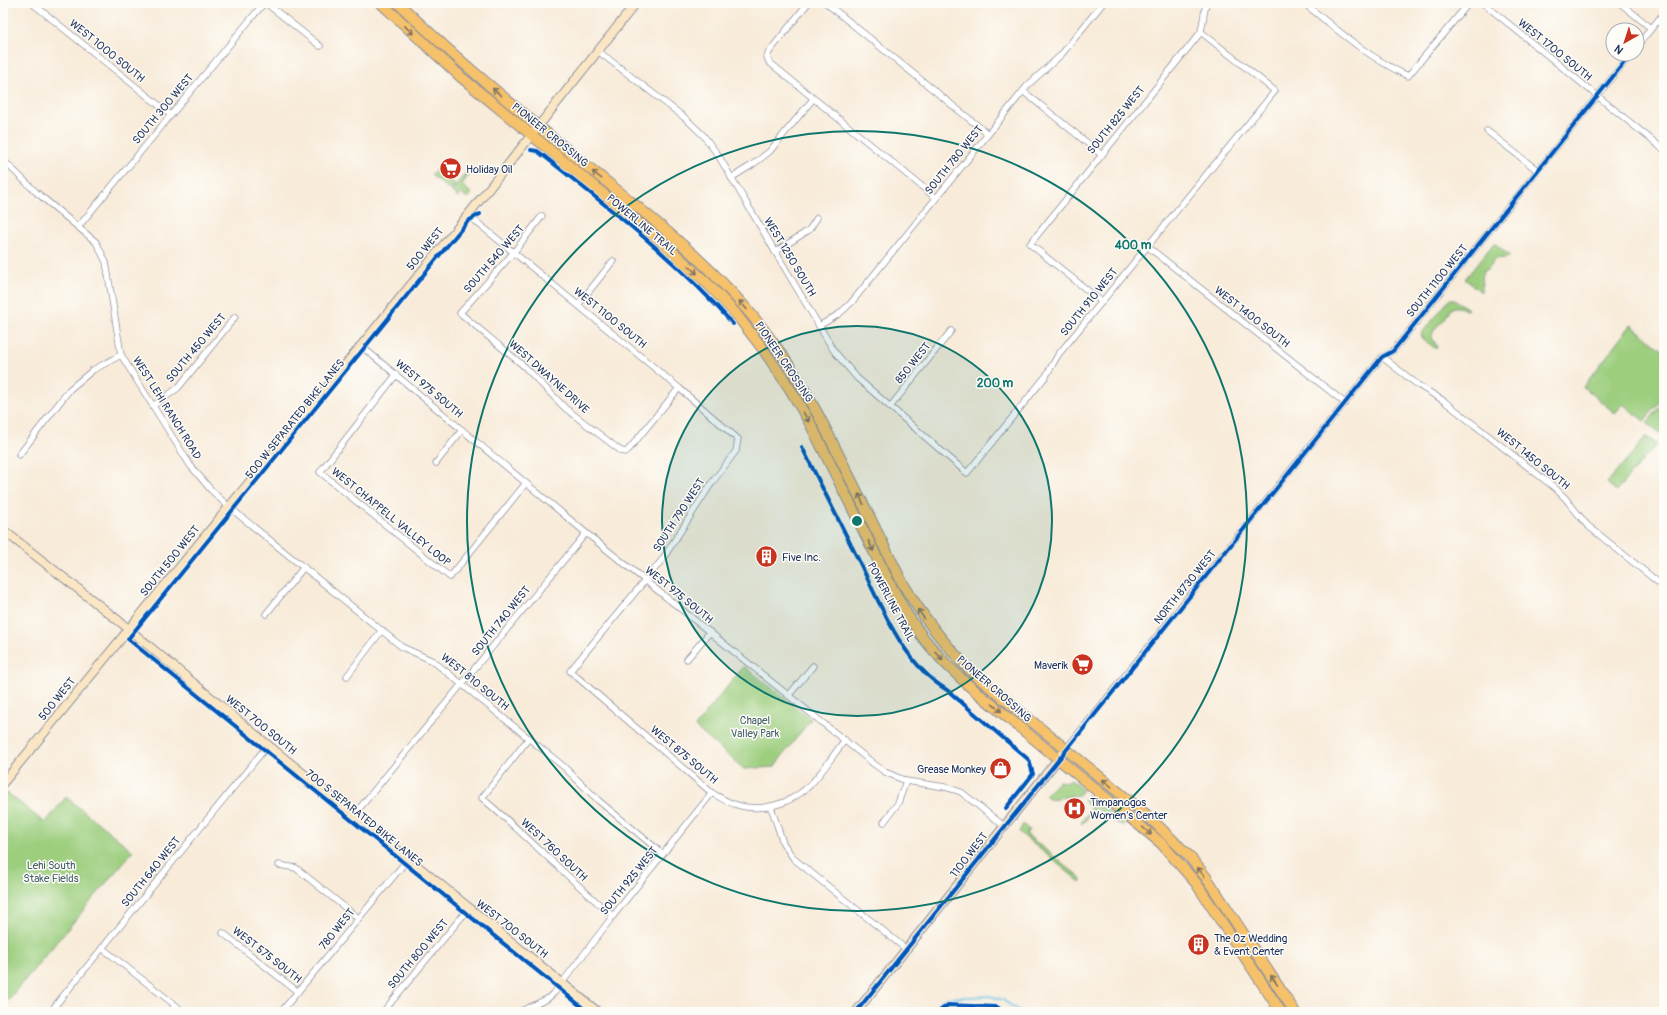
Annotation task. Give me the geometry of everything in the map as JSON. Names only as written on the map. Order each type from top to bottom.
[{"type":"highway","name":"PIONEER CROSSING","points":[[381,3],[461,77],[662,242],[709,286],[736,314],[763,349],[790,389],[811,425],[891,586],[906,613],[924,639],[944,662],[967,684],[1161,843],[1180,863],[1196,884],[1281,1012]]},
{"type":"highway","name":"PIONEER CROSSING","points":[[398,3],[467,67],[537,126],[671,234],[717,277],[744,306],[772,340],[800,382],[822,421],[902,582],[933,631],[952,654],[975,675],[1149,817],[1188,856],[1206,877],[1295,1012]]},
{"type":"street","points":[[265,3],[320,46]]},
{"type":"street","name":"SOUTH 300 WEST","points":[[78,227],[265,3]]},
{"type":"street","name":"500 WEST","points":[[229,507],[360,345],[468,215],[636,3]]},
{"type":"street","points":[[808,3],[770,50],[768,57],[770,64],[936,198]]},
{"type":"street","points":[[826,3],[988,134]]},
{"type":"street","name":"SOUTH 780 WEST","points":[[819,326],[839,314],[851,303],[1023,91],[1061,55],[1103,3]]},
{"type":"street","name":"SOUTH 825 WEST","points":[[1102,302],[1030,244],[1101,154],[1201,32],[1206,3]]},
{"type":"street","points":[[1304,3],[1362,50],[1386,66],[1408,76],[1469,3]]},
{"type":"street","name":"WEST 1700 SOUTH","points":[[1483,3],[1664,150]]},
{"type":"street","points":[[1620,3],[1651,28]]},
{"type":"street","name":"WEST 1000 SOUTH","points":[[35,4],[171,115]]},
{"type":"street","points":[[1645,36],[1664,13]]},
{"type":"street","name":"SOUTH 910 WEST","points":[[967,473],[1046,376],[1058,355],[1275,91],[1201,32]]},
{"type":"street","name":"WEST 1250 SOUTH","points":[[598,51],[685,118],[702,135],[718,156],[834,351],[857,378],[967,473]]},
{"type":"street","name":"SOUTH 1100 WEST","points":[[1254,516],[1382,357],[1393,351],[1625,62]]},
{"type":"street","points":[[1023,91],[1101,154]]},
{"type":"street","points":[[731,178],[769,152],[813,99]]},
{"type":"street","points":[[1487,131],[1537,170]]},
{"type":"street","name":"WEST LEHI RANCH ROAD","points":[[3,160],[36,192],[96,242],[106,262],[121,355],[190,465],[211,490],[229,507]]},
{"type":"street","name":"WEST 1100 SOUTH","points":[[468,215],[679,388],[738,439]]},
{"type":"street","name":"SOUTH 540 WEST","points":[[460,313],[514,252],[542,216]]},
{"type":"street","points":[[775,252],[809,230],[817,218]]},
{"type":"street","name":"WEST 1400 SOUTH","points":[[1148,246],[1345,403]]},
{"type":"street","points":[[578,305],[613,261]]},
{"type":"street","name":"WEST DWAYNE DRIVE","points":[[460,313],[526,367],[565,408],[617,449],[626,452],[679,388]]},
{"type":"street","name":"SOUTH 450 WEST","points":[[153,406],[178,388],[235,317]]},
{"type":"street","name":"850 WEST","points":[[890,407],[952,331]]},
{"type":"street","name":"WEST 975 SOUTH","points":[[360,345],[586,533],[885,772],[906,781],[944,787],[960,792],[1004,826]]},
{"type":"street","points":[[20,455],[70,389],[93,370],[121,355]]},
{"type":"street","name":"WEST 1450 SOUTH","points":[[1382,357],[1418,386],[1444,401],[1555,488],[1587,525],[1664,587]]},
{"type":"street","name":"WEST CHAPPELL VALLEY LOOP","points":[[396,375],[320,472],[450,577],[526,483]]},
{"type":"street","points":[[436,463],[462,430]]},
{"type":"street","name":"SOUTH 790 WEST","points":[[570,671],[662,560],[711,484],[736,451],[738,439]]},
{"type":"street","name":"WEST 810 SOUTH","points":[[229,507],[402,647],[433,661],[462,684],[563,766],[599,801],[663,854]]},
{"type":"street","name":"SOUTH 500 WEST","points":[[129,630],[229,507]]},
{"type":"street","name":"NORTH 8730 WEST","points":[[1097,711],[1254,516]]},
{"type":"street","name":"WEST 700 SOUTH","points":[[4,533],[129,630],[268,745],[598,1012]]},
{"type":"street","name":"SOUTH 740 WEST","points":[[354,815],[586,533]]},
{"type":"street","points":[[266,614],[304,567]]},
{"type":"street","name":"500 WEST","points":[[3,783],[129,630]]},
{"type":"street","points":[[347,676],[382,630]]},
{"type":"street","points":[[687,659],[710,632]]},
{"type":"street","points":[[789,695],[813,666]]},
{"type":"street","name":"WEST 875 SOUTH","points":[[570,671],[712,793],[734,804],[755,808],[771,807]]},
{"type":"street","name":"1100 WEST","points":[[856,1012],[1097,711]]},
{"type":"street","name":"WEST 760 SOUTH","points":[[529,738],[482,798],[522,832],[568,877],[613,916]]},
{"type":"street","points":[[845,740],[808,786],[787,801],[771,807],[783,843],[794,859],[906,949]]},
{"type":"street","name":"SOUTH 640 WEST","points":[[50,1012],[268,745]]},
{"type":"street","points":[[884,822],[898,803],[906,781]]},
{"type":"street","name":"SOUTH 925 WEST","points":[[519,1012],[547,998],[562,982],[712,793]]},
{"type":"street","name":"780 WEST","points":[[281,1012],[408,859]]},
{"type":"street","points":[[279,865],[296,868],[358,918]]},
{"type":"street","name":"SOUTH 800 WEST","points":[[383,1012],[469,908]]},
{"type":"street","name":"WEST 575 SOUTH","points":[[223,933],[298,992]]},
{"type":"street","points":[[102,948],[184,1012]]},
{"type":"street","points":[[170,1012],[175,1005]]},
{"type":"green space","points":[[436,169],[455,184],[450,190],[431,175]]},
{"type":"green space","points":[[467,172],[469,174],[462,185],[471,193],[467,198],[461,193],[458,197],[451,191]]},
{"type":"green space","points":[[1494,243],[1510,256],[1495,259],[1488,269],[1483,272],[1481,277],[1481,292],[1465,279]]},
{"type":"green space","points":[[1450,299],[1454,299],[1468,309],[1466,310],[1453,307],[1442,322],[1435,328],[1432,337],[1437,347],[1436,349],[1423,339],[1421,334]]},
{"type":"green space","points":[[1631,325],[1664,351],[1664,397],[1644,421],[1623,404],[1615,413],[1583,387]]},
{"type":"green space","points":[[1664,402],[1664,436],[1647,423]]},
{"type":"green space","points":[[1646,437],[1657,444],[1616,491],[1607,483]]},
{"type":"green space","name":"Chapel Valley Park","points":[[744,666],[811,719],[774,767],[744,769],[695,727]]},
{"type":"green space","points":[[1071,780],[1083,790],[1079,795],[1050,799],[1045,795],[1059,781],[1066,782]]},
{"type":"green space","name":"Lehi South Stake Fields","points":[[6,792],[45,823],[66,797],[133,851],[3,1006],[3,795]]},
{"type":"green space","points":[[1088,795],[1102,806],[1101,808],[1104,807],[1110,812],[1109,814],[1111,813],[1118,819],[1118,821],[1119,820],[1125,825],[1123,827],[1096,808],[1082,824],[1081,823],[1091,809],[1084,800]]},
{"type":"green space","points":[[1023,824],[1029,830],[1026,834],[1082,879],[1080,882],[1019,832]]},
{"type":"waterway","points":[[924,1012],[937,1007],[946,998],[990,996],[1003,1000],[1020,1012]]},
{"type":"waterway","points":[[666,1012],[741,1008],[771,1012]]},
{"type":"cycle path","points":[[856,1012],[1382,357],[1393,351],[1625,62]]},
{"type":"cycle path","name":"POWERLINE TRAIL","points":[[531,150],[537,151],[544,156],[642,236],[689,278],[733,324]]},
{"type":"cycle path","name":"500 W SEPARATED BIKE LANES","points":[[480,214],[468,221],[438,257],[128,639],[588,1012]]},
{"type":"cycle path","name":"POWERLINE TRAIL","points":[[802,447],[885,615],[906,650],[931,679],[947,690],[1029,760],[1033,774],[1006,808]]},
{"type":"cycle path","points":[[938,1012],[948,1005],[997,1007],[1004,1012]]},
{"type":"place","name":"Holiday Oil","points":[[451,169]]},
{"type":"place","name":"Five Inc.","points":[[767,557]]},
{"type":"place","name":"Maverik","points":[[1083,665]]},
{"type":"place","name":"Grease Monkey","points":[[1001,769]]},
{"type":"place","name":"Timpanogos Women's Center","points":[[1075,808]]},
{"type":"place","name":"The Oz Wedding & Event Center","points":[[1198,944]]}]
